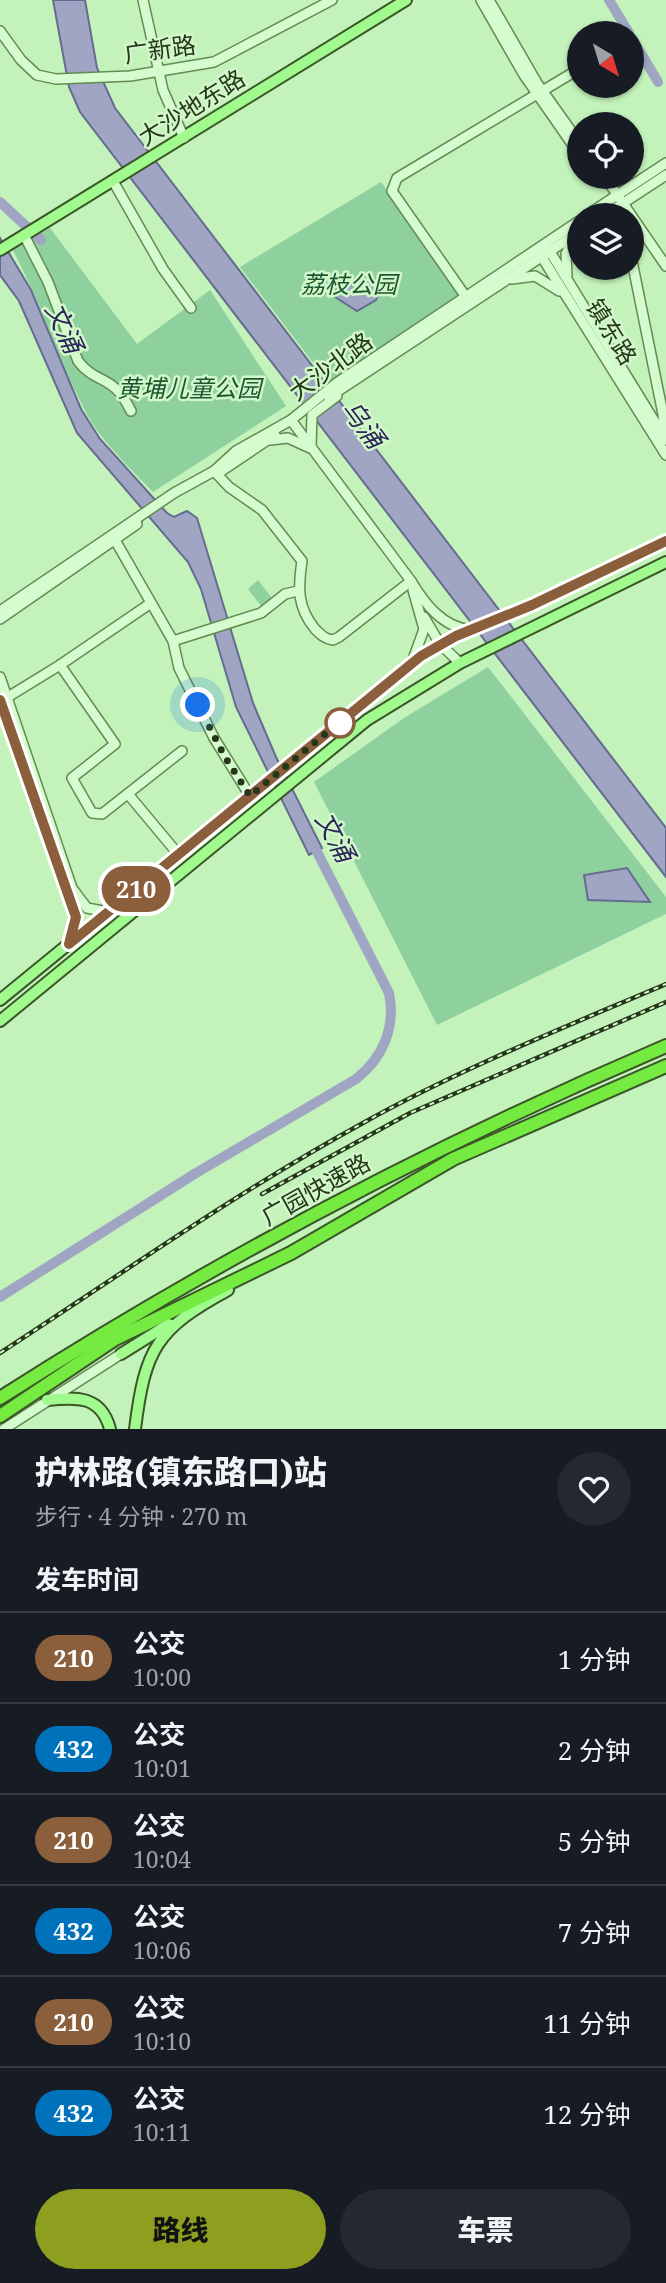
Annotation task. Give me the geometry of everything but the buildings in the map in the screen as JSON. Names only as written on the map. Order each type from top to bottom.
[{"type":"highway","name":"广园快速路","points":[[0,1398],[111,1328],[322,1209],[423,1156],[666,1046]]},
{"type":"highway","name":"广园快速路","points":[[0,1416],[116,1339],[279,1259],[421,1177],[519,1128],[666,1066]]},
{"type":"main road","name":"大沙地东路","points":[[182,135],[394,0]]},
{"type":"main road","name":"大沙地东路","points":[[0,242],[118,175],[406,0]]},
{"type":"main road","name":"大沙地东路","points":[[0,250],[24,235],[34,225]]},
{"type":"main road","points":[[0,1000],[383,686],[440,644],[666,541]]},
{"type":"main road","points":[[0,1021],[299,774],[394,702],[484,650],[663,564],[651,548]]},
{"type":"main road","points":[[383,686],[392,690],[394,702]]},
{"type":"main road","points":[[121,1354],[196,1307],[367,1216],[421,1177]]},
{"type":"main road","points":[[145,1367],[166,1332],[196,1307]]},
{"type":"main road","points":[[121,1354],[136,1352],[143,1358],[145,1367],[135,1429]]},
{"type":"main road","points":[[47,1400],[73,1397],[93,1402],[106,1416],[110,1429]]},
{"type":"street","points":[[143,0],[158,72],[182,135]]},
{"type":"street","name":"广新路","points":[[0,31],[28,68],[37,75],[56,79],[158,72],[190,68],[221,59],[332,0]]},
{"type":"street","points":[[481,0],[567,135]]},
{"type":"street","points":[[489,0],[540,92],[567,127]]},
{"type":"street","points":[[466,298],[392,191],[397,178],[567,76]]},
{"type":"street","points":[[615,203],[666,163]]},
{"type":"street","points":[[118,175],[163,269],[191,308]]},
{"type":"street","points":[[609,203],[666,175]]},
{"type":"street","points":[[611,189],[620,197],[621,203]]},
{"type":"street","points":[[614,189],[666,266]]},
{"type":"street","name":"大沙北路","points":[[216,473],[236,451],[306,414],[392,359],[405,346],[504,282],[567,230]]},
{"type":"street","points":[[24,235],[48,282],[78,361],[85,371],[113,383],[131,411]]},
{"type":"street","points":[[538,253],[567,239]]},
{"type":"street","name":"镇东路","points":[[549,250],[666,455]]},
{"type":"street","name":"大沙北路","points":[[306,414],[338,382],[538,253]]},
{"type":"street","name":"镇东路","points":[[538,253],[572,293],[664,436]]},
{"type":"street","points":[[504,282],[535,276],[572,293]]},
{"type":"street","points":[[569,280],[572,293]]},
{"type":"street","points":[[636,280],[663,414],[664,436]]},
{"type":"street","points":[[306,414],[311,448]]},
{"type":"street","points":[[292,421],[411,581],[424,603],[457,628],[471,629]]},
{"type":"street","name":"大沙北路","points":[[0,608],[216,473],[292,421]]},
{"type":"street","points":[[265,441],[288,438],[311,448]]},
{"type":"street","points":[[216,473],[262,510],[302,561],[298,591],[306,618],[322,636],[333,640],[411,581]]},
{"type":"street","name":"大沙北路","points":[[0,619],[115,540],[131,525]]},
{"type":"street","points":[[115,540],[173,641],[179,668],[214,738],[250,796]]},
{"type":"street","points":[[411,581],[415,601],[440,644],[460,663]]},
{"type":"street","points":[[173,641],[261,612],[285,594],[298,591]]},
{"type":"street","points":[[3,700],[60,666],[151,603]]},
{"type":"street","points":[[411,664],[422,639],[422,612]]},
{"type":"street","points":[[435,613],[454,637],[460,663]]},
{"type":"street","points":[[60,666],[114,744],[72,778],[89,811],[96,815],[102,814],[182,751]]},
{"type":"street","points":[[0,677],[3,700],[76,917],[69,944]]},
{"type":"street","points":[[3,700],[72,888],[86,908],[108,912]]},
{"type":"street","points":[[128,794],[177,854]]},
{"type":"street","points":[[4,1429],[121,1354]]},
{"type":"green space","name":"荔枝公园","points":[[381,182],[463,296],[328,382],[240,267]]},
{"type":"green space","name":"黄埔儿童公园","points":[[50,228],[137,344],[210,290],[286,406],[153,492],[98,432],[84,409],[13,250]]},
{"type":"green space","points":[[258,580],[272,598],[261,606],[248,589]]},
{"type":"green space","points":[[488,667],[666,897],[666,914],[437,1025],[314,782],[404,718]]},
{"type":"water","name":"乌涌","points":[[53,0],[85,0],[97,68],[115,108],[666,828],[666,877],[80,112],[69,87]]},
{"type":"water","points":[[0,238],[31,290],[81,409],[100,439],[167,513],[174,517],[187,511],[197,518],[253,703],[276,757],[322,848],[309,855],[236,707],[201,589],[188,562],[77,433],[19,301],[0,275]]},
{"type":"water","points":[[377,279],[383,285],[376,300],[357,311],[332,295],[336,288]]},
{"type":"water","points":[[627,868],[650,902],[588,900],[584,875]]},
{"type":"waterway","points":[[609,0],[622,21]]},
{"type":"waterway","points":[[644,58],[658,82]]},
{"type":"waterway","points":[[0,202],[41,240]]},
{"type":"waterway","name":"文涌","points":[[0,1297],[196,1173],[356,1079],[374,1061],[389,1030],[389,993],[310,838]]},
{"type":"railway","points":[[0,1353],[316,1149],[400,1103],[474,1067],[666,984]]},
{"type":"railway","points":[[262,1194],[410,1113],[666,1002]]},
{"type":"bus line","name":"210","points":[[0,700],[76,917],[69,944],[421,656],[456,636],[532,605],[666,541]]},
{"type":"route","points":[[198,705],[214,738],[250,796],[348,715],[340,723]]}]
